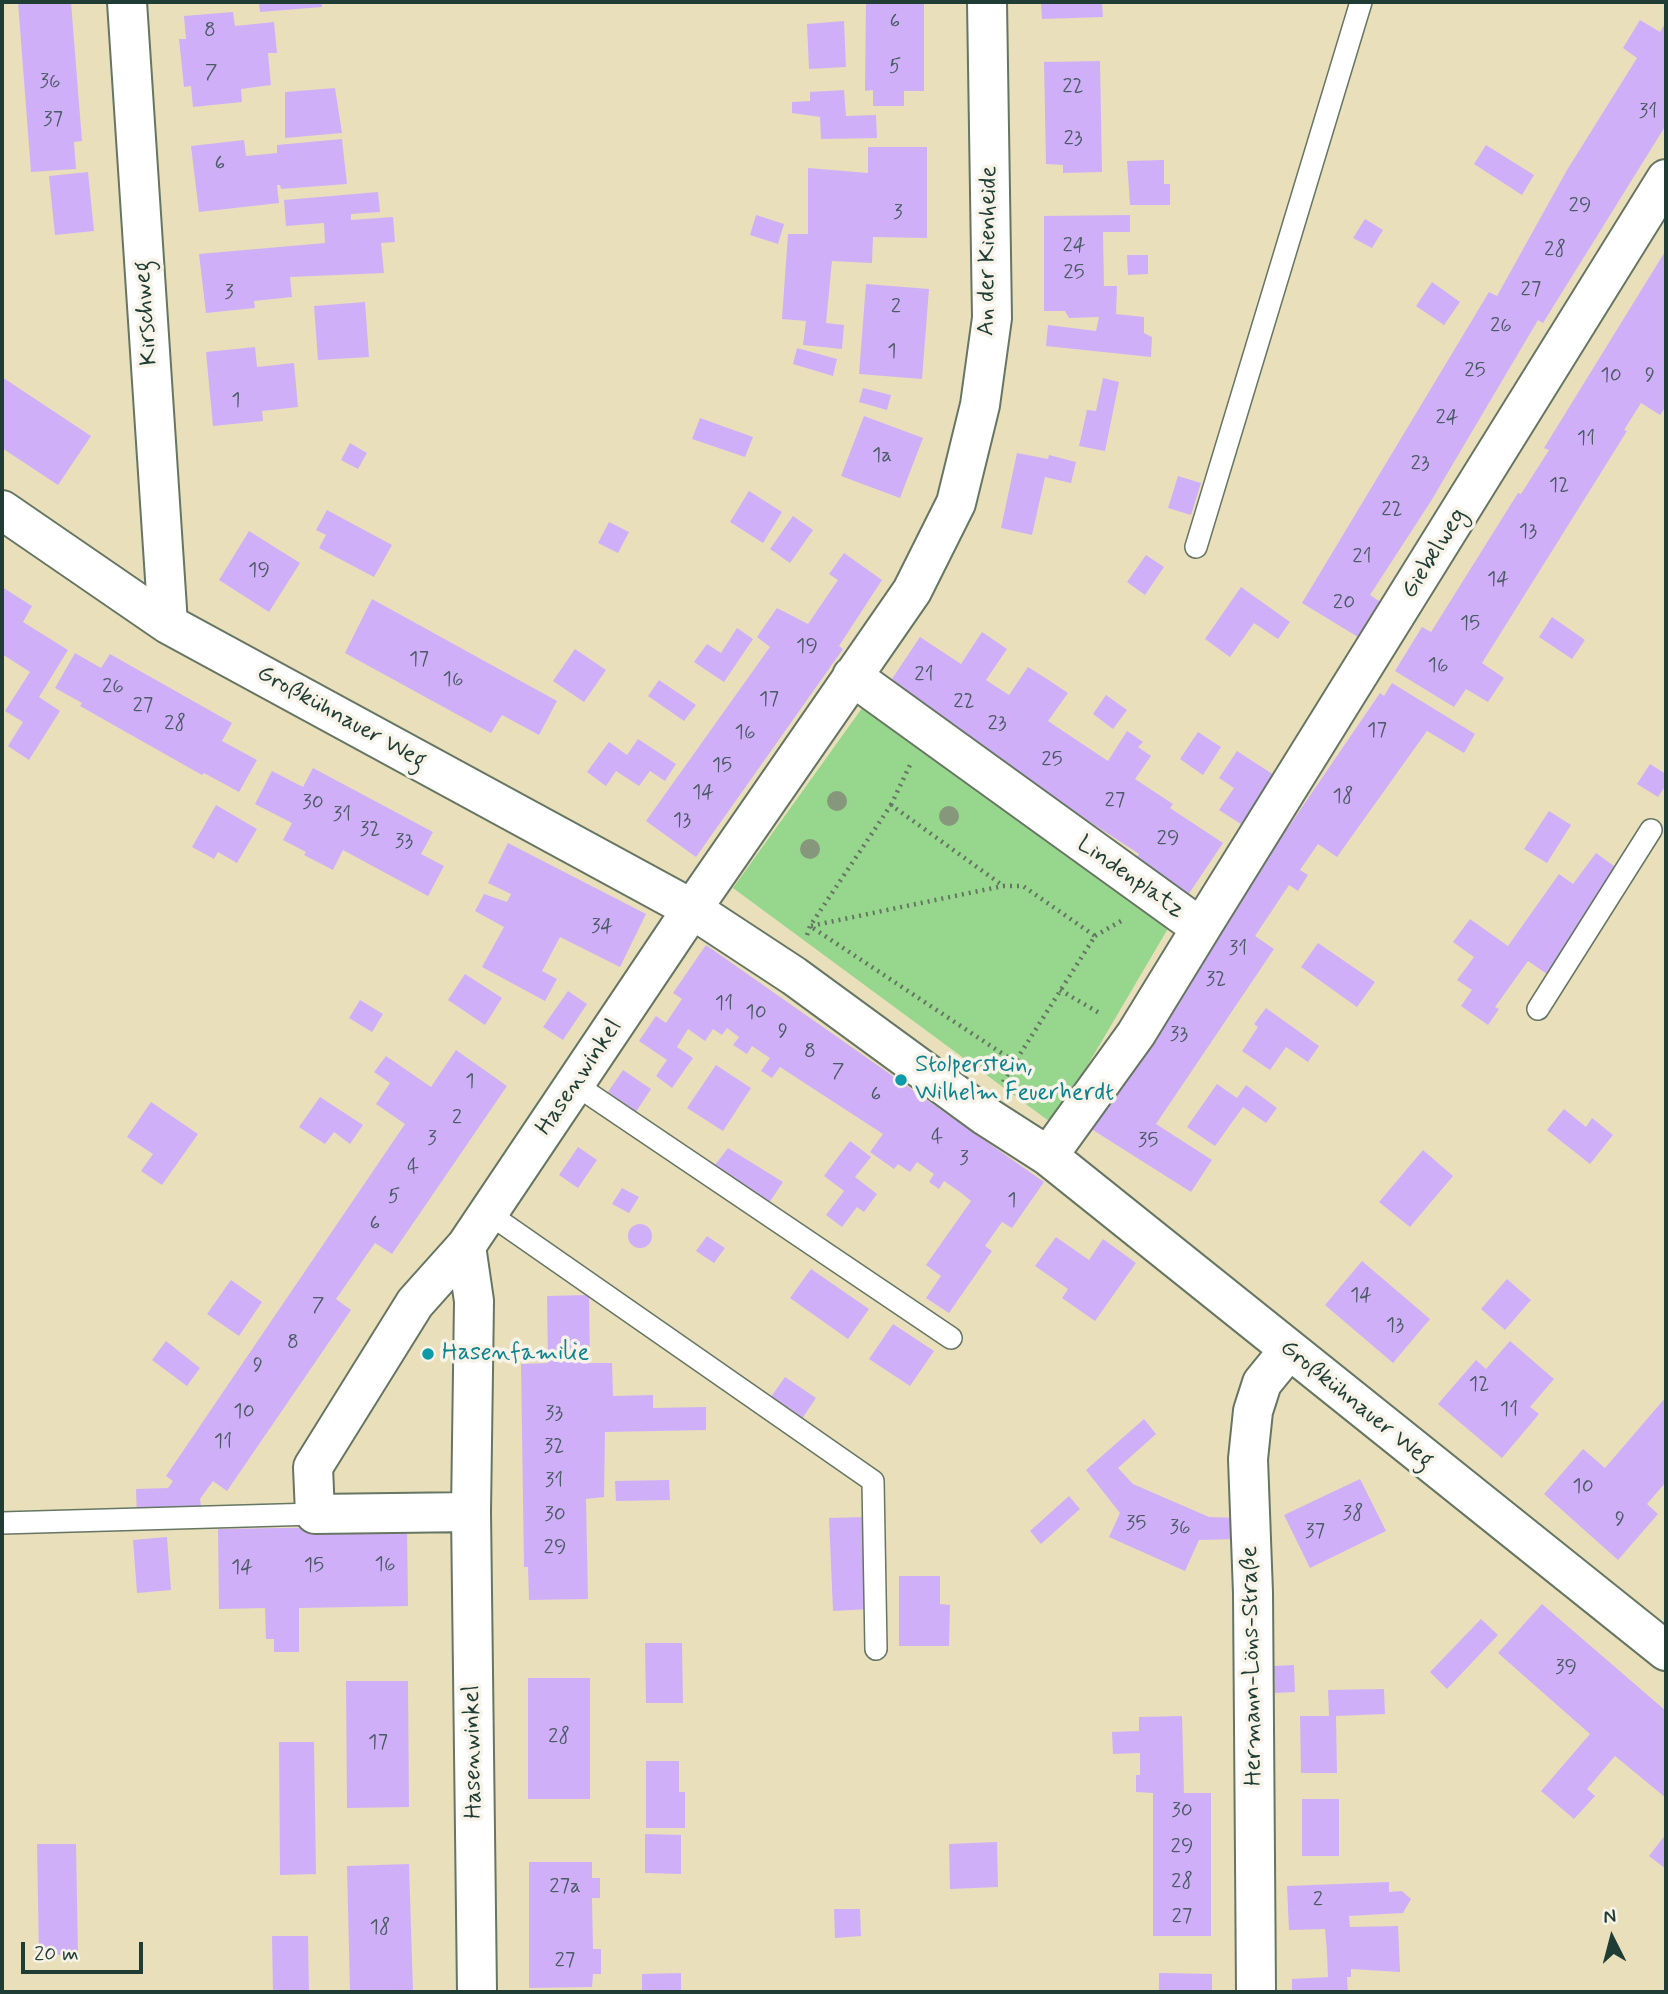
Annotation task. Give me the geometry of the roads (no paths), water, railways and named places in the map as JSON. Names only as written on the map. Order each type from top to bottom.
[{"type":"street","name":"Kirschweg","points":[[127,2],[168,624]]},
{"type":"street","name":"An der Kienheide","points":[[852,677],[912,591],[956,503],[980,405],[992,318],[987,2]]},
{"type":"street","name":"Giebelweg","points":[[1200,928],[1666,179]]},
{"type":"street","name":"Großkühnauer Weg","points":[[2,510],[168,624],[692,909]]},
{"type":"street","points":[[852,677],[692,909],[794,976],[984,1115],[1048,1156]]},
{"type":"street","name":"Lindenplatz","points":[[852,677],[1200,928],[1136,1034],[1048,1156]]},
{"type":"street","name":"Hasenwinkel","points":[[315,1514],[313,1467],[415,1303],[466,1245],[692,909]]},
{"type":"street","name":"Großkühnauer Weg","points":[[1048,1156],[1666,1651]]},
{"type":"street","name":"Hasenwinkel","points":[[466,1245],[474,1301],[471,1512],[477,1992]]},
{"type":"street","name":"Hermann-Löns-Straße","points":[[1256,1992],[1248,1459],[1253,1411],[1262,1383],[1289,1351]]},
{"type":"street","points":[[315,1514],[471,1512]]},
{"type":"lane","points":[[1196,547],[1361,2]]},
{"type":"lane","points":[[1538,1009],[1651,830]]},
{"type":"lane","points":[[576,1085],[951,1338]]},
{"type":"lane","points":[[488,1213],[873,1481],[876,1649]]},
{"type":"lane","points":[[2,1523],[315,1514]]},
{"type":"place","name":"Stolperstein, Wilhelm Feuerherdt","points":[[901,1080]]},
{"type":"place","name":"Hasenfamilie","points":[[428,1354]]}]
